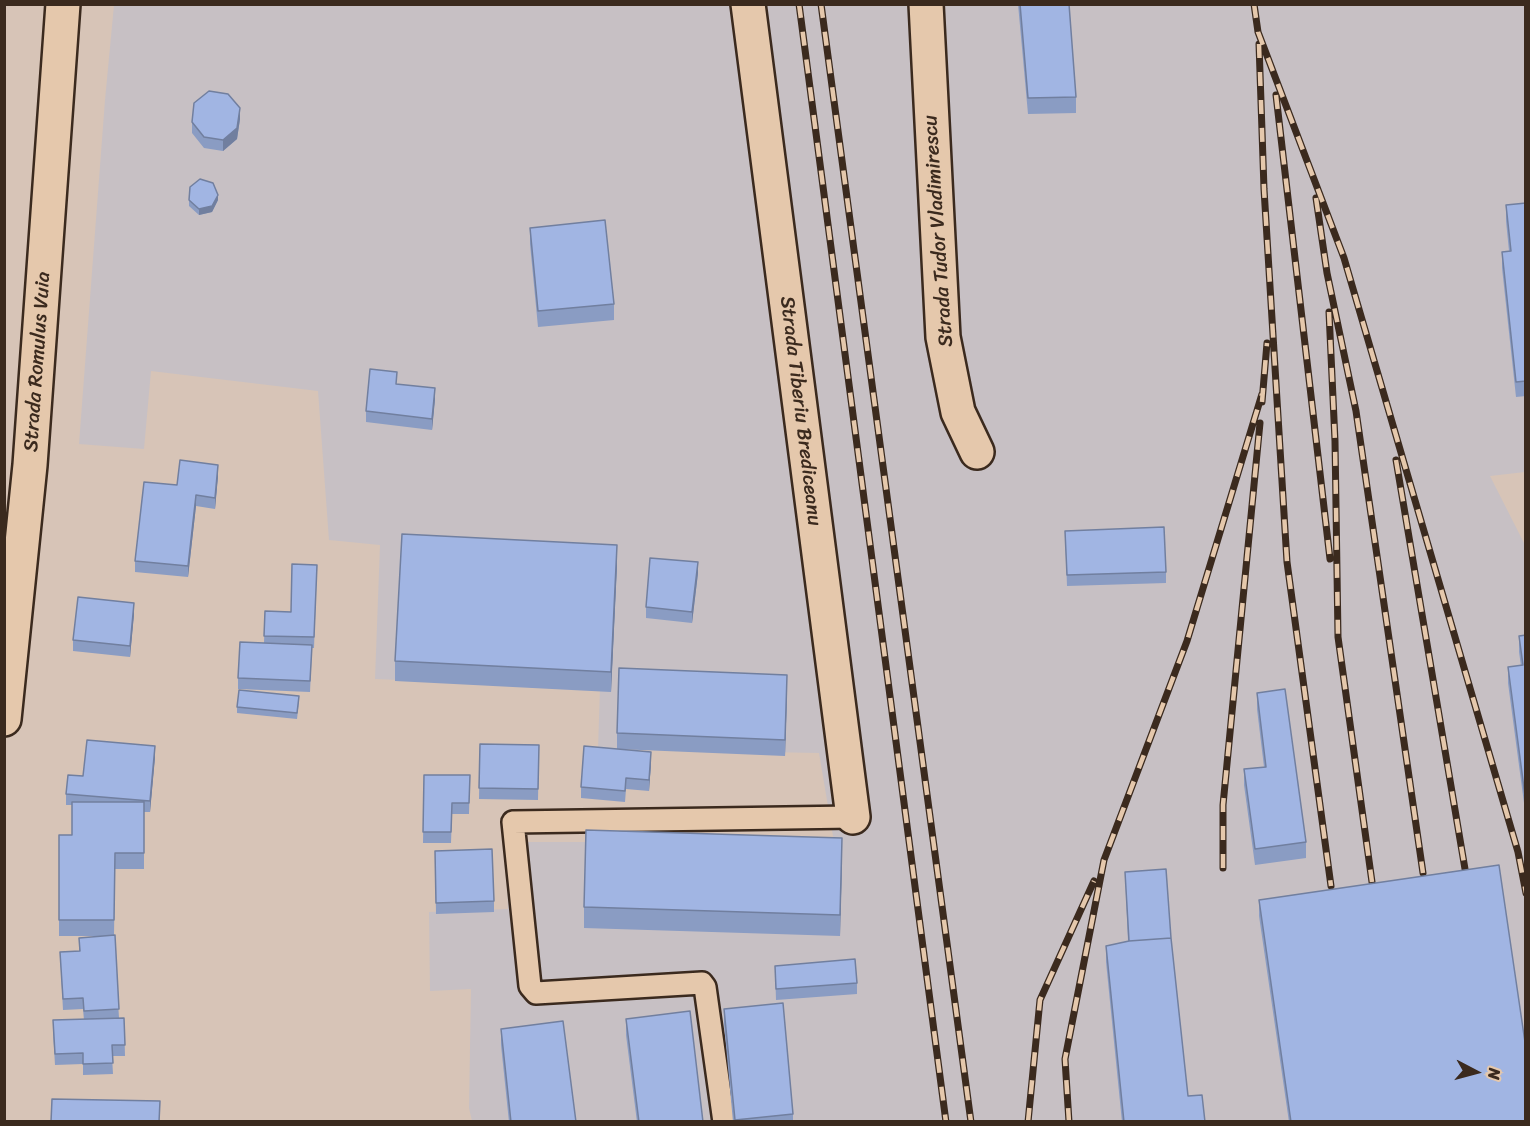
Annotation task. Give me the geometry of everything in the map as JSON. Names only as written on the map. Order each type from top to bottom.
[{"type":"street","name":"Strada Romulus Vuia","points":[[4,718],[30,465],[63,4]]},
{"type":"street","name":"Strada Tiberiu Brediceanu","points":[[748,4],[853,817]]},
{"type":"street","name":"Strada Tudor Vladimirescu","points":[[926,4],[943,337],[958,412],[977,452]]},
{"type":"lane","points":[[724,1122],[705,987],[702,983],[536,993],[532,990],[513,822],[853,817]]},
{"type":"shaded area","points":[[114,5],[1525,5],[1525,472],[1490,476],[1525,545],[1525,1121],[472,1121],[469,1108],[471,989],[430,991],[429,912],[508,909],[506,842],[834,842],[819,753],[598,749],[600,688],[375,679],[380,545],[329,540],[318,391],[151,371],[144,449],[79,444]]},
{"type":"building","points":[[1020,4],[1069,4],[1076,97],[1028,98]]},
{"type":"building","points":[[209,91],[228,94],[240,108],[237,128],[223,140],[204,137],[192,122],[194,103]]},
{"type":"building","points":[[200,179],[213,183],[218,195],[212,206],[199,209],[189,200],[190,187]]},
{"type":"building","points":[[1526,203],[1526,381],[1516,382],[1502,252],[1511,251],[1506,205]]},
{"type":"building","points":[[605,220],[614,304],[538,311],[530,228]]},
{"type":"building","points":[[370,369],[397,372],[396,384],[435,388],[432,419],[366,411]]},
{"type":"building","points":[[180,460],[218,465],[215,498],[196,495],[188,566],[135,561],[144,482],[177,485]]},
{"type":"building","points":[[1164,527],[1166,572],[1067,575],[1065,531]]},
{"type":"building","points":[[402,534],[617,545],[611,672],[395,661]]},
{"type":"building","points":[[650,558],[698,562],[692,612],[646,607]]},
{"type":"building","points":[[292,564],[317,565],[314,637],[264,636],[265,611],[291,612]]},
{"type":"building","points":[[78,597],[134,603],[130,646],[73,640]]},
{"type":"building","points":[[1526,635],[1526,803],[1508,667],[1523,665],[1519,636]]},
{"type":"building","points":[[240,642],[312,645],[310,681],[238,678]]},
{"type":"building","points":[[619,668],[787,675],[785,740],[617,733]]},
{"type":"building","points":[[1285,689],[1306,842],[1255,849],[1244,769],[1266,767],[1257,693]]},
{"type":"building","points":[[239,690],[299,696],[297,713],[237,707]]},
{"type":"building","points":[[87,740],[155,746],[150,801],[66,794],[68,775],[83,776]]},
{"type":"building","points":[[480,744],[539,745],[538,789],[479,788]]},
{"type":"building","points":[[584,746],[651,752],[649,780],[626,778],[625,791],[581,787]]},
{"type":"building","points":[[424,775],[470,775],[469,803],[452,803],[451,832],[423,832]]},
{"type":"building","points":[[72,802],[144,802],[144,853],[115,853],[114,920],[59,920],[59,835],[72,835]]},
{"type":"building","points":[[586,830],[842,838],[840,915],[584,907]]},
{"type":"building","points":[[492,849],[494,901],[436,903],[435,851]]},
{"type":"building","points":[[1499,865],[1526,1049],[1526,1122],[1291,1122],[1259,900]]},
{"type":"building","points":[[1166,869],[1171,938],[1129,941],[1125,872]]},
{"type":"building","points":[[115,935],[119,1009],[84,1011],[83,998],[63,999],[60,952],[80,951],[79,938]]},
{"type":"building","points":[[1171,938],[1188,1096],[1202,1095],[1205,1122],[1124,1122],[1106,946],[1129,941]]},
{"type":"building","points":[[855,959],[857,983],[776,989],[775,966]]},
{"type":"building","points":[[783,1003],[793,1114],[735,1120],[724,1009]]},
{"type":"building","points":[[690,1011],[703,1122],[639,1122],[626,1019]]},
{"type":"building","points":[[124,1018],[125,1045],[112,1045],[113,1063],[83,1064],[83,1053],[55,1054],[53,1020]]},
{"type":"building","points":[[563,1021],[576,1122],[511,1122],[501,1029]]},
{"type":"building","points":[[52,1099],[160,1101],[159,1122],[51,1122]]},
{"type":"railway","points":[[799,4],[946,1122]]},
{"type":"railway","points":[[821,4],[971,1122]]},
{"type":"railway","points":[[1254,4],[1258,32],[1344,258],[1518,852],[1526,893]]},
{"type":"railway","points":[[1259,44],[1264,189],[1287,562],[1331,886]]},
{"type":"railway","points":[[1276,95],[1330,559]]},
{"type":"railway","points":[[1316,198],[1327,273],[1356,411],[1423,873]]},
{"type":"railway","points":[[1329,312],[1335,441],[1338,637],[1372,882]]},
{"type":"railway","points":[[1262,402],[1267,343]]},
{"type":"railway","points":[[1069,1122],[1065,1059],[1104,860],[1187,641],[1262,394]]},
{"type":"railway","points":[[1223,868],[1223,805],[1260,423]]},
{"type":"railway","points":[[1396,460],[1465,869]]},
{"type":"railway","points":[[1028,1122],[1040,1000],[1094,881]]}]
